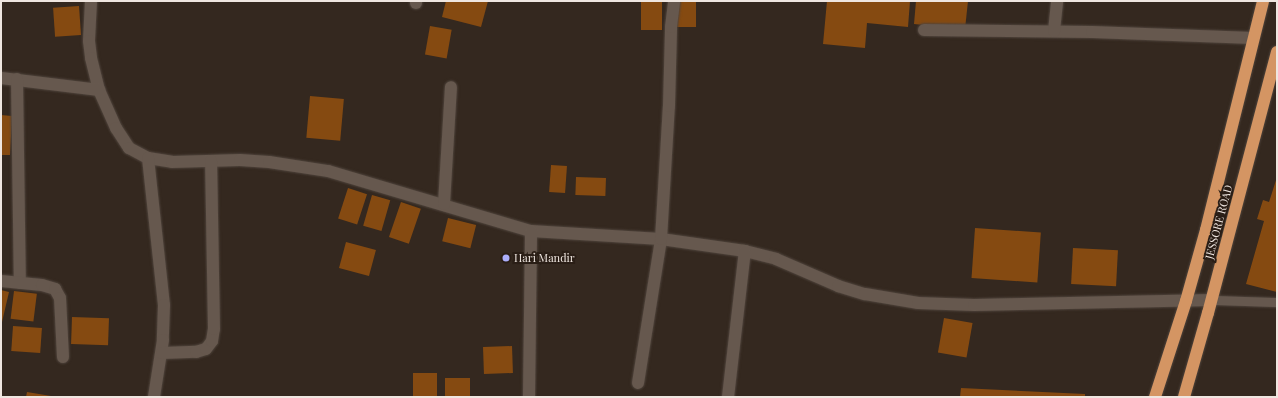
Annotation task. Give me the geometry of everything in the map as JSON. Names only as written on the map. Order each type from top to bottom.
[{"type":"highway","points":[[1155,397],[1186,301],[1263,1]]},
{"type":"highway","name":"JESSORE ROAD","points":[[1184,397],[1212,300],[1277,52]]},
{"type":"street","points":[[91,1],[90,52],[99,90],[116,128],[129,148],[148,158],[172,162],[269,162],[313,169],[444,204],[531,231],[661,239],[745,251],[776,259],[838,286],[865,294],[918,303],[967,306],[1212,300]]},
{"type":"street","points":[[638,383],[661,239],[669,106],[671,28],[674,1]]},
{"type":"street","points":[[1054,31],[1057,1]]},
{"type":"street","points":[[924,30],[1054,31],[1253,38]]},
{"type":"street","points":[[1,78],[99,90]]},
{"type":"street","points":[[17,79],[20,283]]},
{"type":"street","points":[[444,204],[451,87]]},
{"type":"street","points":[[148,158],[164,304],[162,353],[154,397]]},
{"type":"street","points":[[162,353],[196,352],[206,349],[212,341],[214,329],[211,161]]},
{"type":"street","points":[[529,397],[531,231]]},
{"type":"street","points":[[728,397],[745,251]]},
{"type":"street","points":[[1,281],[55,289],[60,298],[63,357]]},
{"type":"lane","points":[[1212,300],[1277,302]]},
{"type":"building","points":[[446,1],[488,1],[481,27],[442,17]]},
{"type":"building","points":[[641,1],[662,1],[662,30],[641,30]]},
{"type":"building","points":[[677,1],[696,1],[696,27],[677,27]]},
{"type":"building","points":[[827,1],[910,1],[908,27],[867,23],[865,48],[823,44]]},
{"type":"building","points":[[916,1],[968,1],[965,29],[914,24]]},
{"type":"building","points":[[79,6],[81,35],[55,37],[53,8]]},
{"type":"building","points":[[430,26],[452,30],[447,58],[425,55]]},
{"type":"building","points":[[310,96],[344,99],[340,141],[306,138]]},
{"type":"building","points":[[1,115],[12,116],[10,155],[1,155]]},
{"type":"building","points":[[551,165],[567,166],[565,193],[549,192]]},
{"type":"building","points":[[576,177],[606,178],[605,196],[575,195]]},
{"type":"building","points":[[1277,177],[1277,292],[1246,284],[1264,221],[1257,219],[1263,200],[1269,202]]},
{"type":"building","points":[[348,188],[367,194],[357,225],[338,218]]},
{"type":"building","points":[[372,195],[390,200],[381,231],[363,226]]},
{"type":"building","points":[[401,202],[421,209],[409,244],[389,237]]},
{"type":"building","points":[[448,218],[476,225],[470,248],[442,241]]},
{"type":"building","points":[[975,228],[1041,233],[1037,282],[972,278]]},
{"type":"building","points":[[346,242],[376,250],[369,276],[339,268]]},
{"type":"building","points":[[1073,248],[1118,250],[1116,286],[1071,284]]},
{"type":"building","points":[[1,290],[9,292],[2,322],[1,322]]},
{"type":"building","points":[[14,291],[37,294],[33,322],[11,319]]},
{"type":"building","points":[[72,317],[109,318],[108,345],[71,344]]},
{"type":"building","points":[[944,318],[973,323],[966,358],[938,352]]},
{"type":"building","points":[[13,326],[42,328],[40,353],[11,351]]},
{"type":"building","points":[[512,346],[513,373],[484,374],[483,347]]},
{"type":"building","points":[[413,373],[437,373],[437,397],[413,397]]},
{"type":"building","points":[[445,378],[470,378],[470,397],[445,397]]},
{"type":"building","points":[[961,388],[1085,394],[1085,397],[960,397]]},
{"type":"building","points":[[27,392],[51,396],[51,397],[26,397]]},
{"type":"place","name":"Hari Mandir","points":[[506,258]]}]
